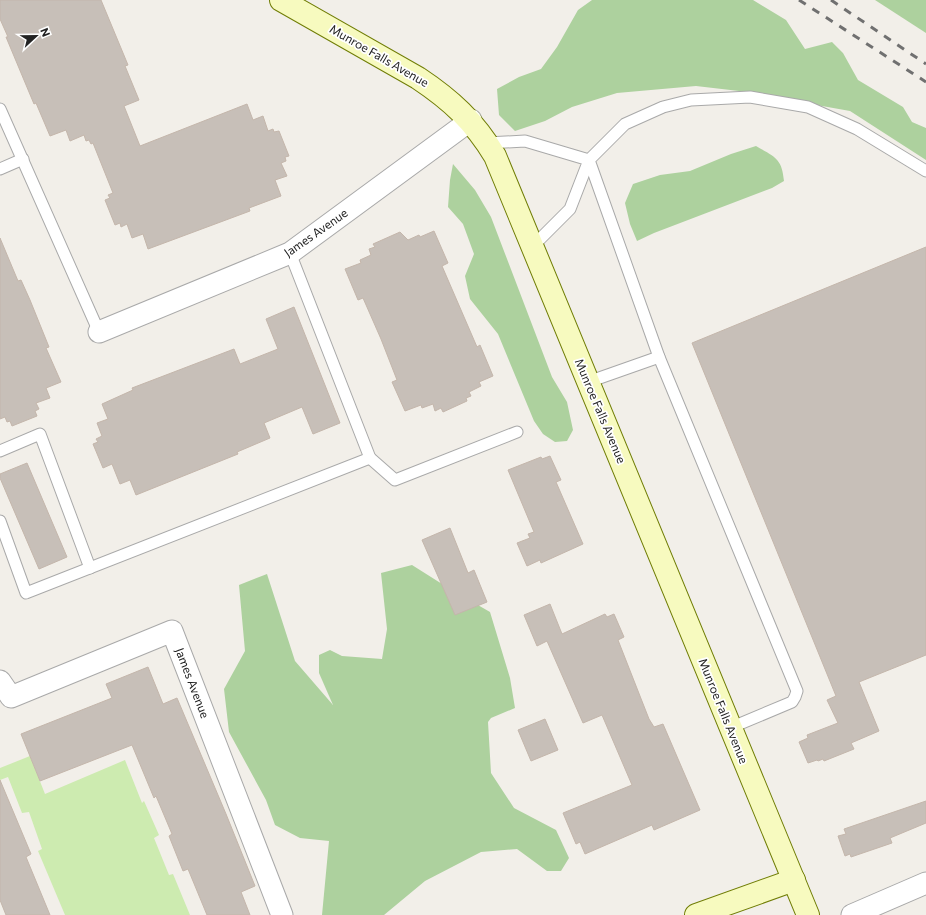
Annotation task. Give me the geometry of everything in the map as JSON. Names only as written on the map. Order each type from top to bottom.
[{"type":"street","name":"Munroe Falls Avenue","points":[[281,0],[435,89],[471,120],[495,156],[808,915]]},
{"type":"street","name":"James Avenue","points":[[99,332],[290,253],[471,120]]},
{"type":"street","name":"James Avenue","points":[[0,680],[10,697],[172,631],[282,915]]},
{"type":"street","points":[[696,915],[794,880]]},
{"type":"street","points":[[852,915],[926,883]]},
{"type":"lane","points":[[532,247],[570,209],[589,160],[625,124],[663,108],[691,100],[750,97],[808,107],[857,129],[926,171]]},
{"type":"lane","points":[[0,109],[99,332]]},
{"type":"lane","points":[[487,143],[525,141],[589,160]]},
{"type":"lane","points":[[0,169],[22,159]]},
{"type":"lane","points":[[589,160],[659,357],[797,691],[792,702],[730,728]]},
{"type":"lane","points":[[290,253],[370,458],[395,480],[517,432]]},
{"type":"lane","points":[[588,382],[659,357]]},
{"type":"lane","points":[[0,451],[40,434],[90,568]]},
{"type":"lane","points":[[0,521],[26,593],[370,458]]},
{"type":"green space","points":[[592,0],[753,0],[786,20],[805,49],[832,42],[843,53],[858,80],[903,107],[912,122],[926,128],[926,160],[850,111],[739,91],[696,86],[617,93],[572,107],[545,121],[515,131],[499,115],[497,89],[519,77],[541,69],[557,47],[578,10]]},
{"type":"green space","points":[[875,0],[926,0],[926,33]]},
{"type":"green space","points":[[756,146],[776,159],[781,167],[784,181],[772,188],[654,233],[637,241],[630,224],[625,203],[633,184],[660,175],[690,171],[731,154]]},
{"type":"green space","points":[[453,164],[475,190],[491,217],[552,377],[567,402],[573,430],[567,441],[555,442],[543,434],[534,421],[498,334],[470,299],[465,276],[474,254],[463,224],[448,207]]},
{"type":"green space","points":[[412,565],[490,612],[510,678],[515,708],[491,718],[488,722],[491,773],[514,808],[556,830],[569,858],[561,871],[547,871],[517,849],[481,852],[425,881],[384,915],[322,915],[329,841],[300,838],[275,825],[266,800],[229,732],[224,689],[245,651],[239,585],[267,574],[295,661],[333,705],[319,673],[319,655],[330,650],[342,656],[382,659],[387,629],[381,573]]},
{"type":"green space","points":[[30,756],[45,794],[125,760],[142,803],[144,801],[159,835],[154,838],[169,875],[173,874],[190,915],[65,915],[38,851],[42,849],[29,812],[22,813],[8,777],[0,780],[0,768]]},
{"type":"building","points":[[0,0],[101,0],[128,65],[125,66],[139,100],[124,106],[140,146],[247,104],[253,120],[263,116],[268,131],[273,129],[274,132],[279,131],[289,156],[285,157],[286,161],[281,163],[287,176],[275,180],[281,196],[249,208],[250,211],[148,249],[143,234],[132,238],[127,224],[121,227],[120,223],[115,225],[105,200],[110,198],[108,195],[113,193],[93,143],[91,144],[89,140],[86,141],[84,135],[70,141],[66,130],[50,136],[36,103],[34,104],[6,37],[8,37],[0,19]]},
{"type":"building","points":[[434,231],[448,263],[442,266],[477,347],[480,345],[493,376],[479,382],[481,386],[469,392],[471,396],[466,398],[467,401],[443,412],[441,408],[435,411],[433,404],[422,408],[421,405],[405,411],[392,382],[397,380],[381,339],[363,298],[358,300],[345,269],[361,263],[360,260],[371,255],[369,249],[375,247],[373,244],[400,232],[408,240]]},
{"type":"building","points":[[0,238],[18,281],[21,280],[30,300],[49,347],[46,348],[61,382],[46,388],[50,398],[36,403],[39,409],[35,411],[37,416],[12,426],[10,421],[7,422],[5,417],[0,419]]},
{"type":"building","points":[[926,247],[926,655],[859,682],[879,731],[851,743],[854,749],[824,761],[823,759],[808,763],[799,742],[808,738],[807,735],[838,723],[827,700],[836,696],[692,343]]},
{"type":"building","points":[[294,307],[340,423],[313,434],[302,407],[264,423],[270,438],[237,452],[238,454],[136,495],[130,480],[120,484],[112,464],[103,468],[93,444],[98,442],[96,439],[102,436],[97,423],[108,419],[102,404],[133,390],[132,388],[234,349],[240,364],[278,349],[266,319]]},
{"type":"building","points":[[550,456],[561,480],[556,482],[583,544],[541,563],[540,560],[527,566],[517,543],[530,538],[528,534],[534,532],[508,470],[541,457],[542,459]]},
{"type":"building","points":[[27,463],[67,557],[39,569],[0,478],[0,474]]},
{"type":"building","points":[[450,528],[468,573],[474,570],[487,602],[455,615],[422,540]]},
{"type":"building","points":[[550,604],[562,634],[605,614],[607,617],[614,614],[624,637],[618,640],[649,719],[654,727],[663,724],[700,810],[654,830],[652,825],[585,854],[580,842],[576,844],[563,813],[632,785],[602,715],[583,723],[547,641],[537,646],[524,615]]},
{"type":"building","points":[[148,667],[163,704],[177,698],[226,814],[255,886],[241,892],[250,915],[207,915],[188,869],[183,871],[169,836],[172,834],[156,796],[154,798],[132,745],[40,781],[21,734],[112,698],[106,684]]},
{"type":"building","points":[[545,719],[558,750],[531,761],[518,730]]},
{"type":"building","points":[[0,780],[31,854],[26,857],[50,915],[6,915],[0,900]]},
{"type":"building","points":[[926,801],[926,823],[890,838],[892,843],[851,857],[850,854],[845,856],[838,836],[846,834],[844,829]]},
{"type":"railway","points":[[799,0],[926,82]]},
{"type":"railway","points":[[831,0],[926,64]]}]
